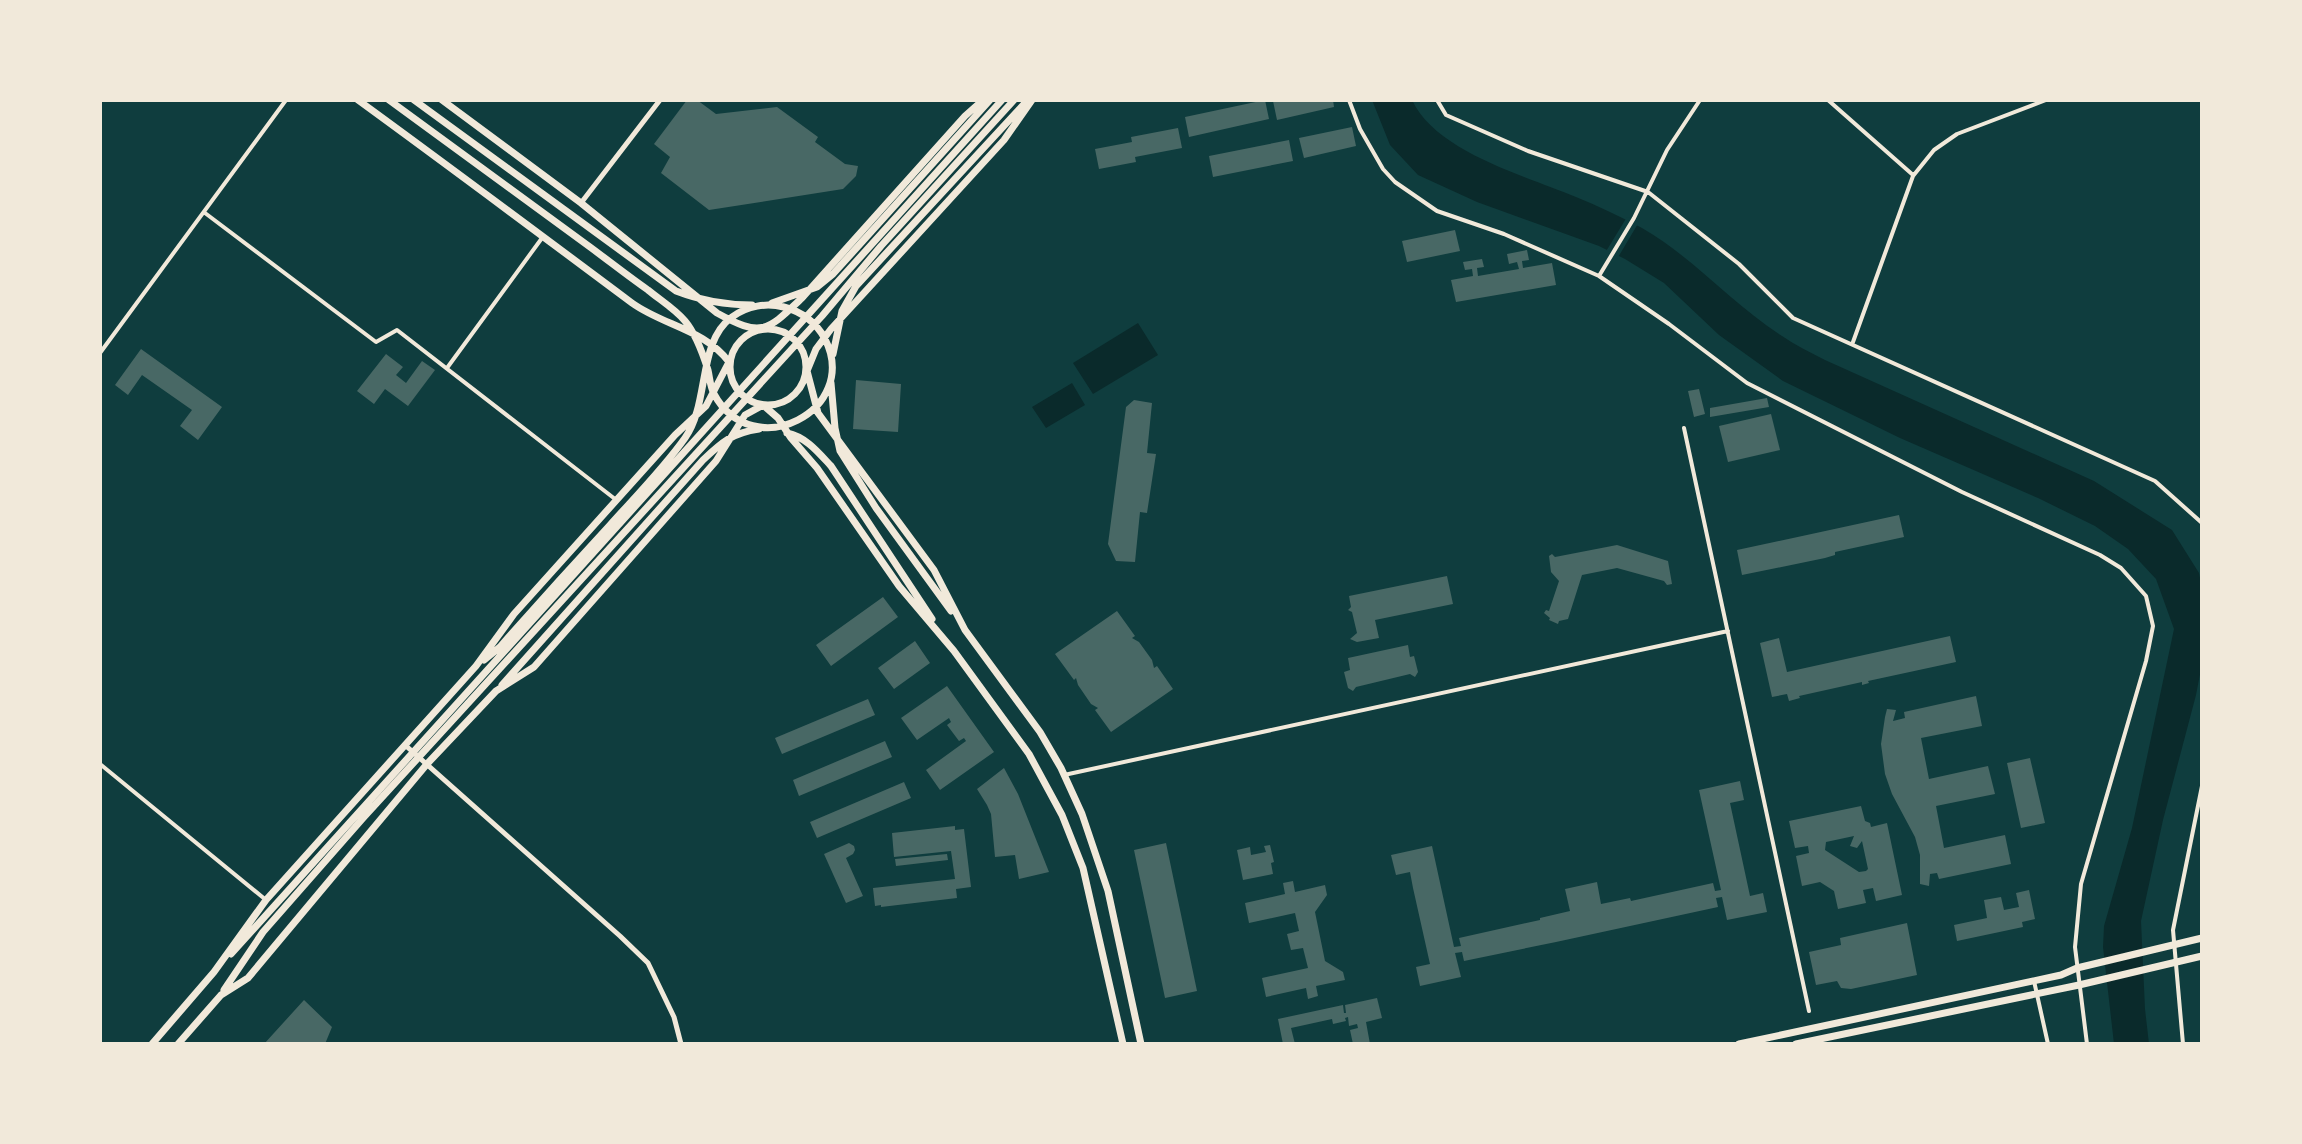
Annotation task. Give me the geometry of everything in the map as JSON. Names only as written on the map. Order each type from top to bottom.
[{"type":"main road","points":[[358,100],[635,305],[702,337],[719,349],[729,362],[730,374],[741,395],[763,405],[787,401],[796,393],[816,349],[831,329],[1004,140],[1030,100]]},
{"type":"main road","points":[[389,100],[597,252],[686,322],[697,341],[711,387],[720,403],[733,416],[749,425],[798,436],[831,466],[954,651],[1029,754],[1062,815],[1083,868],[1123,1044]]},
{"type":"main road","points":[[414,100],[676,291],[698,300],[731,305],[786,307],[803,314],[817,326],[831,358],[835,428],[840,451],[876,508],[1040,732],[1064,775],[1087,828],[1108,891],[1141,1044]]},
{"type":"main road","points":[[442,100],[581,203],[717,313],[742,327],[774,329],[795,339],[806,359],[818,413],[934,570],[965,630]]},
{"type":"main road","points":[[152,1044],[214,972],[266,900],[476,666],[514,614],[675,435],[706,406],[740,340],[750,332],[780,319],[802,298],[965,116],[983,100]]},
{"type":"main road","points":[[476,666],[500,647],[685,439],[696,417],[710,350],[718,332],[732,317],[749,308],[769,305],[817,287],[833,274],[990,100]]},
{"type":"main road","points":[[178,1044],[221,995],[261,929],[1002,100]]},
{"type":"main road","points":[[214,972],[261,929],[364,817],[822,316],[881,246],[1014,100]]},
{"type":"main road","points":[[221,995],[248,978],[427,764],[703,460],[725,439],[742,432],[785,426],[802,419],[816,408],[826,393],[831,376],[834,343],[842,311],[856,286],[1030,100]]},
{"type":"main road","points":[[763,405],[778,418],[817,468],[899,586],[954,651]]},
{"type":"main road","points":[[496,691],[534,667],[716,461],[745,415],[763,405]]},
{"type":"main road","points":[[1739,1044],[2061,975],[2094,963],[2202,938]]},
{"type":"main road","points":[[1796,1044],[2202,956]]},
{"type":"street","points":[[100,353],[286,100]]},
{"type":"street","points":[[581,203],[660,100]]},
{"type":"street","points":[[1349,100],[1360,129],[1383,169],[1395,182],[1437,211],[1504,234],[1599,276],[1747,383],[1962,492],[2100,555],[2121,568],[2146,596],[2153,626],[2146,661],[2081,884],[2075,933],[2087,1044]]},
{"type":"street","points":[[1437,100],[1446,115],[1528,151],[1648,192],[1739,264],[1793,318],[2155,481],[2202,523]]},
{"type":"street","points":[[1599,276],[1634,218],[1667,150],[1700,100]]},
{"type":"street","points":[[1828,100],[1913,176]]},
{"type":"street","points":[[1853,343],[1913,176],[1934,150],[1957,134],[2046,100]]},
{"type":"street","points":[[205,213],[376,342],[397,330],[617,500]]},
{"type":"street","points":[[447,368],[544,236]]},
{"type":"street","points":[[1684,428],[1809,1011]]},
{"type":"street","points":[[1064,775],[1728,631]]},
{"type":"street","points":[[405,745],[648,963],[674,1017],[681,1044]]},
{"type":"street","points":[[100,764],[266,900]]},
{"type":"street","points":[[2183,1044],[2173,930],[2202,786]]},
{"type":"street","points":[[2034,981],[2048,1044]]},
{"type":"water","points":[[1372,100],[1412,100],[1424,118],[1461,148],[1508,171],[1601,208],[1661,240],[1746,310],[1797,345],[2094,481],[2172,530],[2199,573],[2202,588],[2202,664],[2141,921],[2149,1044],[2114,1044],[2103,947],[2104,926],[2132,828],[2174,629],[2156,579],[2128,549],[2095,526],[1783,381],[1719,335],[1664,283],[1625,259],[1599,246],[1477,202],[1418,175],[1390,145]]},
{"type":"water","points":[[1138,323],[1158,355],[1093,394],[1073,363]]},
{"type":"water","points":[[1072,383],[1085,405],[1046,428],[1032,407]]},
{"type":"pier","points":[[1627,217],[1639,222],[1617,259],[1605,253]]},
{"type":"building","points":[[687,100],[697,100],[716,114],[777,107],[818,137],[815,142],[845,164],[858,166],[856,176],[843,189],[709,210],[661,173],[670,157],[654,144]]},
{"type":"building","points":[[1265,100],[1269,119],[1189,137],[1185,117]]},
{"type":"building","points":[[1333,100],[1334,107],[1277,120],[1273,101]]},
{"type":"building","points":[[1352,127],[1356,146],[1304,158],[1299,138]]},
{"type":"building","points":[[1178,128],[1182,148],[1135,157],[1136,162],[1099,169],[1095,149],[1132,142],[1131,137]]},
{"type":"building","points":[[1289,140],[1293,161],[1213,177],[1209,156]]},
{"type":"building","points":[[1455,230],[1460,251],[1407,262],[1402,241]]},
{"type":"building","points":[[1527,250],[1529,260],[1522,261],[1523,268],[1552,263],[1556,285],[1456,302],[1451,280],[1473,276],[1472,269],[1465,270],[1463,262],[1482,259],[1484,267],[1477,268],[1478,276],[1519,269],[1517,262],[1509,264],[1507,254]]},
{"type":"building","points":[[141,349],[222,407],[198,440],[180,426],[192,410],[142,375],[128,395],[115,385]]},
{"type":"building","points":[[386,354],[403,367],[396,375],[406,383],[422,361],[435,370],[408,406],[385,389],[374,404],[357,391]]},
{"type":"building","points":[[856,380],[901,384],[898,432],[853,429]]},
{"type":"building","points":[[1699,389],[1705,414],[1694,417],[1688,391]]},
{"type":"building","points":[[1767,398],[1769,407],[1710,417],[1710,408]]},
{"type":"building","points":[[1134,400],[1152,403],[1147,453],[1156,454],[1147,513],[1140,512],[1135,562],[1116,561],[1108,544],[1126,407]]},
{"type":"building","points":[[1771,414],[1780,450],[1728,462],[1719,426]]},
{"type":"building","points":[[1899,515],[1904,537],[1835,552],[1835,555],[1825,558],[1742,575],[1737,550]]},
{"type":"building","points":[[1617,545],[1668,561],[1672,584],[1617,568],[1582,575],[1568,619],[1558,624],[1549,620],[1544,613],[1549,611],[1559,581],[1551,572],[1549,556]]},
{"type":"building","points":[[1447,576],[1453,604],[1375,620],[1379,638],[1357,642],[1350,639],[1357,633],[1352,612],[1348,610],[1351,607],[1349,596]]},
{"type":"building","points":[[883,597],[898,617],[831,666],[816,645]]},
{"type":"building","points":[[1117,611],[1135,636],[1132,638],[1139,642],[1154,668],[1157,666],[1173,689],[1111,732],[1095,710],[1098,708],[1091,704],[1076,678],[1074,680],[1055,654]]},
{"type":"building","points":[[1950,636],[1956,662],[1868,681],[1862,685],[1862,682],[1799,696],[1789,701],[1787,694],[1772,697],[1760,643],[1779,638],[1787,672]]},
{"type":"building","points":[[915,641],[930,663],[894,689],[878,668]]},
{"type":"building","points":[[1408,645],[1418,672],[1415,677],[1410,674],[1356,687],[1353,691],[1348,688],[1344,672],[1350,670],[1348,658]]},
{"type":"building","points":[[947,686],[994,752],[940,790],[926,770],[966,741],[964,738],[959,741],[947,725],[951,722],[949,718],[917,740],[901,718]]},
{"type":"building","points":[[1976,696],[1982,726],[1921,738],[1929,779],[1988,766],[1995,794],[1936,806],[1944,848],[2005,835],[2011,864],[1939,879],[1937,873],[1930,874],[1929,886],[1920,884],[1920,855],[1915,837],[1885,774],[1881,744],[1887,709],[1896,710],[1893,721],[1905,718],[1904,712]]},
{"type":"building","points":[[868,699],[875,715],[782,754],[775,738]]},
{"type":"building","points":[[885,741],[892,757],[799,796],[793,780]]},
{"type":"building","points":[[2030,758],[2045,823],[2021,828],[2007,763]]},
{"type":"building","points":[[1004,768],[1018,794],[1049,872],[1019,879],[1015,855],[995,857],[991,814],[977,789]]},
{"type":"building","points":[[1740,781],[1744,800],[1730,803],[1750,896],[1763,893],[1767,912],[1727,920],[1722,897],[1716,898],[1718,907],[1556,942],[1464,961],[1462,952],[1455,953],[1461,977],[1420,986],[1416,967],[1430,964],[1410,872],[1396,875],[1391,855],[1432,846],[1454,947],[1461,946],[1459,938],[1570,911],[1565,889],[1597,882],[1601,904],[1630,898],[1631,901],[1713,883],[1715,891],[1721,890],[1699,790]]},
{"type":"building","points":[[904,782],[911,798],[817,838],[810,822]]},
{"type":"building","points":[[1861,806],[1865,821],[1871,827],[1887,823],[1902,895],[1876,901],[1873,888],[1863,890],[1866,903],[1838,909],[1834,891],[1820,882],[1802,886],[1796,856],[1809,853],[1808,846],[1795,848],[1789,821]],"holes":[[[1854,836],[1850,846],[1857,848],[1862,841],[1866,871],[1859,872],[1825,850],[1826,842]]]},
{"type":"building","points":[[955,826],[955,830],[964,829],[971,887],[956,889],[957,898],[875,906],[873,888],[955,879],[951,851],[894,857],[892,833]]},
{"type":"building","points":[[849,843],[855,850],[846,858],[863,896],[846,903],[824,854]]},
{"type":"building","points":[[1166,843],[1197,991],[1165,998],[1134,850]]},
{"type":"building","points":[[1270,845],[1273,874],[1243,880],[1237,850],[1250,847],[1251,855],[1266,852],[1264,846]]},
{"type":"building","points":[[947,854],[948,860],[896,866],[895,859]]},
{"type":"building","points":[[1293,881],[1295,892],[1325,885],[1327,895],[1315,912],[1325,961],[1343,972],[1345,980],[1316,986],[1318,996],[1308,999],[1306,988],[1266,997],[1262,978],[1308,968],[1303,948],[1291,950],[1287,934],[1299,931],[1295,913],[1249,923],[1245,903],[1285,894],[1283,883]]},
{"type":"building","points":[[2029,890],[2035,919],[2022,922],[2023,927],[1957,941],[1954,925],[1987,918],[1984,900],[2001,897],[2004,910],[2019,907],[2016,893]]},
{"type":"building","points":[[1907,923],[1917,975],[1851,989],[1841,988],[1837,981],[1816,985],[1809,952],[1841,945],[1840,938]]},
{"type":"building","points":[[1377,998],[1382,1018],[1366,1022],[1370,1044],[1353,1044],[1350,1030],[1358,1028],[1357,1024],[1349,1026],[1348,1017],[1346,1021],[1333,1024],[1332,1019],[1291,1028],[1295,1044],[1283,1044],[1278,1019],[1343,1005],[1346,1013],[1345,1005]]},
{"type":"building","points":[[304,1000],[332,1027],[325,1044],[264,1044]]}]
